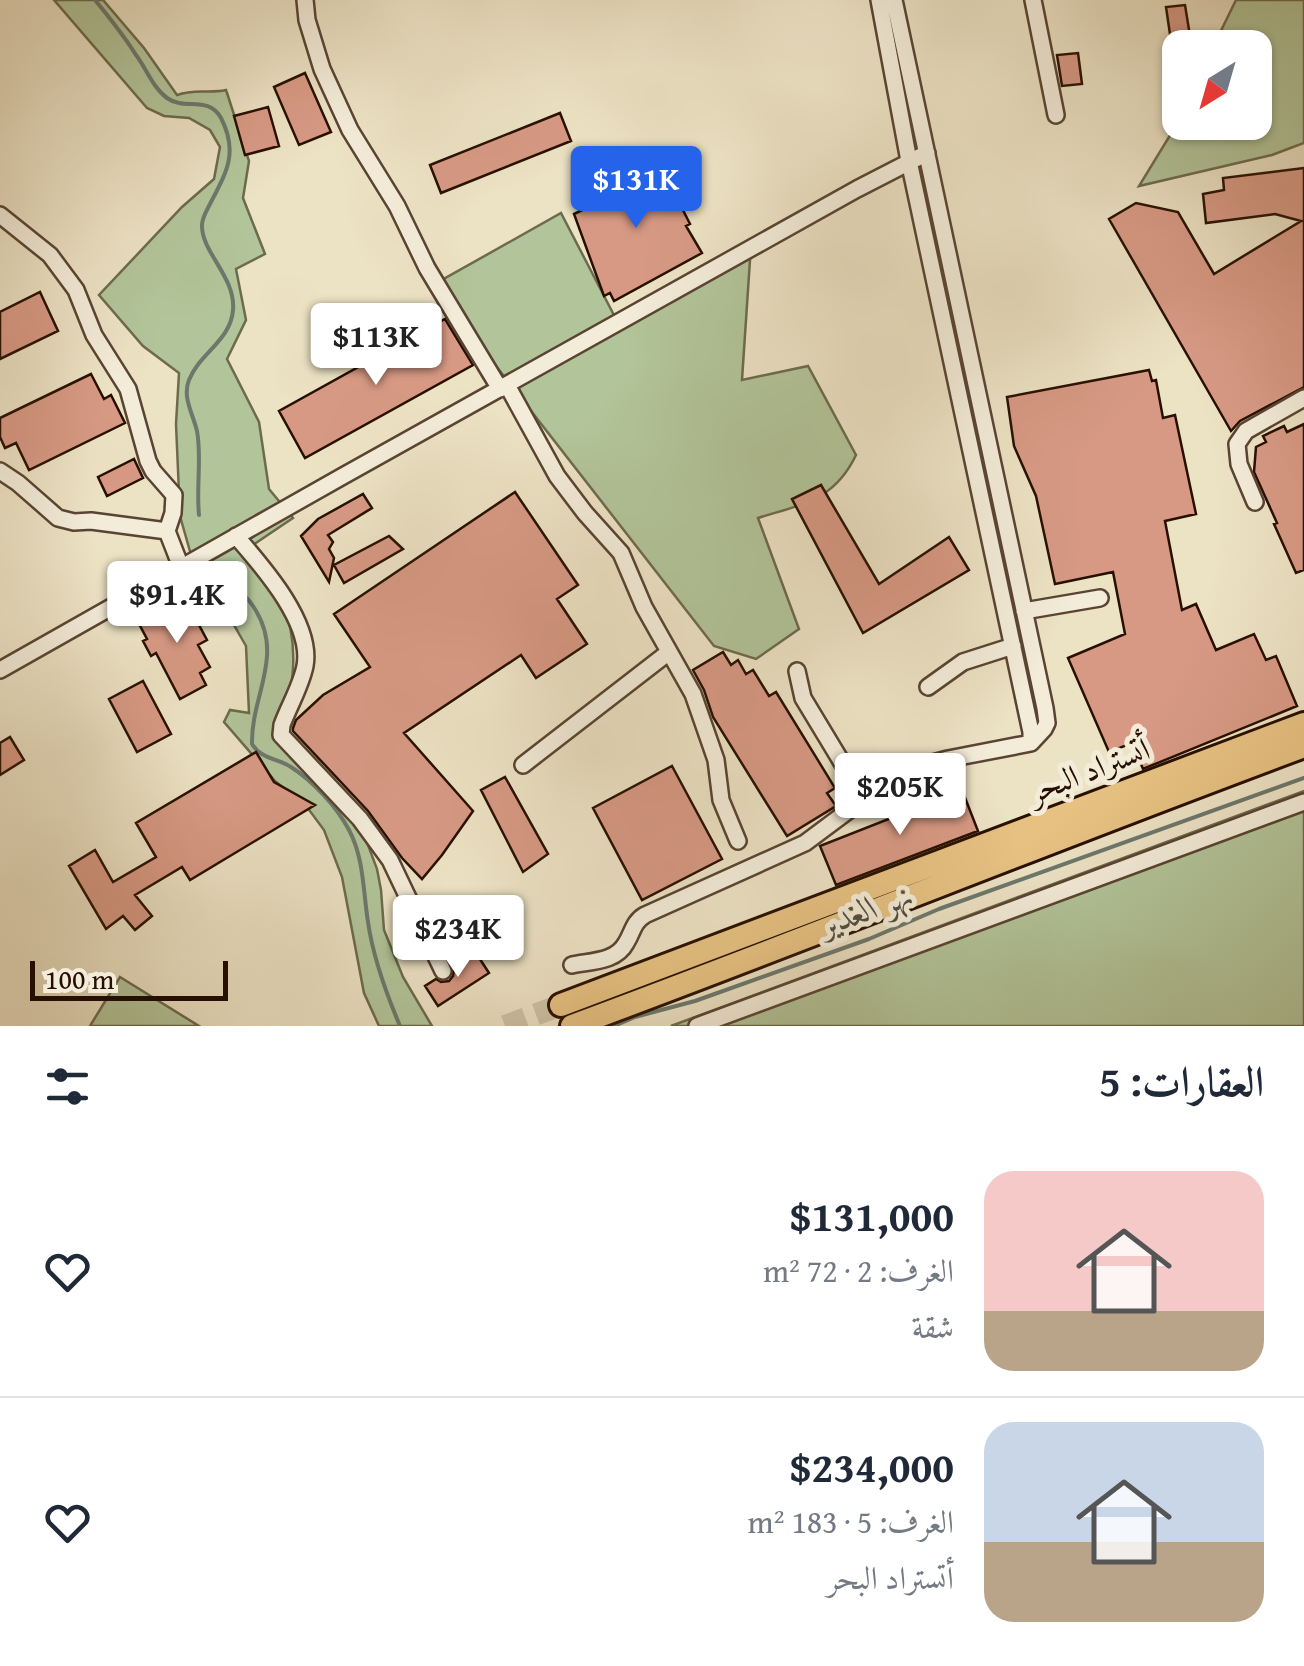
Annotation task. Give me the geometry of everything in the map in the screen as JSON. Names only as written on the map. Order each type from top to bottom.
[{"type":"highway","name":"أتستراد البحر","points":[[567,1015],[1304,724]]},
{"type":"highway","name":"أتستراد البحر","points":[[567,1015],[794,943],[1109,818],[1304,746]]},
{"type":"street","points":[[305,0],[322,69],[350,130],[397,206],[427,268],[557,476],[620,553],[644,607],[693,694],[716,760],[721,800],[738,841]]},
{"type":"street","points":[[878,0],[1031,743]]},
{"type":"street","points":[[572,965],[614,957],[625,948],[637,920],[645,914],[806,843],[864,798],[914,768],[1031,743],[1046,723],[894,0]]},
{"type":"street","points":[[1032,0],[1056,115]]},
{"type":"street","points":[[0,670],[926,153]]},
{"type":"street","points":[[0,215],[40,245],[67,275],[94,335],[128,389],[148,462],[174,494],[173,513],[166,531],[181,567]]},
{"type":"street","points":[[959,393],[977,390]]},
{"type":"street","points":[[1256,502],[1239,464],[1236,444],[1246,432],[1304,398]]},
{"type":"street","points":[[0,471],[58,518],[166,531]]},
{"type":"street","points":[[236,536],[274,581],[300,631],[306,661],[281,735],[360,819],[390,860],[443,971]]},
{"type":"street","points":[[1003,601],[1024,611],[1100,598]]},
{"type":"street","points":[[1008,627],[1024,611]]},
{"type":"street","points":[[928,687],[963,662],[1012,646]]},
{"type":"street","points":[[524,764],[669,652]]},
{"type":"street","points":[[797,671],[803,698],[864,798]]},
{"type":"street","points":[[697,1026],[1304,802]]},
{"type":"green space","points":[[54,0],[103,0],[177,95],[226,90],[249,161],[243,198],[265,254],[236,269],[246,320],[227,359],[259,422],[269,489],[293,518],[250,547],[282,603],[292,636],[293,669],[283,736],[362,829],[377,869],[384,930],[403,977],[432,1026],[379,1026],[364,993],[342,877],[324,830],[307,807],[275,781],[224,722],[230,710],[249,713],[246,646],[219,599],[195,569],[180,516],[176,424],[179,373],[143,346],[99,295],[182,207],[214,179],[220,147],[210,130],[189,118],[164,116],[147,108]]},
{"type":"green space","points":[[1236,0],[1304,0],[1304,143],[1272,155],[1139,186],[1167,140],[1272,140],[1272,30],[1221,30]]},
{"type":"green space","points":[[561,213],[616,319],[751,245],[742,380],[808,366],[856,455],[827,491],[803,504],[758,518],[799,629],[756,659],[714,646],[433,285]]},
{"type":"green space","points":[[1304,791],[1304,1026],[671,1026]]},
{"type":"green space","points":[[120,977],[199,1026],[90,1026]]},
{"type":"building","points":[[1185,5],[1189,30],[1169,30],[1166,7]]},
{"type":"building","points":[[1078,53],[1082,84],[1062,86],[1057,55]]},
{"type":"building","points":[[305,73],[331,132],[299,145],[274,87]]},
{"type":"building","points":[[268,107],[279,146],[245,155],[234,116]]},
{"type":"building","points":[[560,113],[571,141],[441,193],[430,165]]},
{"type":"building","points":[[657,159],[702,253],[614,301],[610,293],[604,296],[574,214],[601,201],[632,165]]},
{"type":"building","points":[[1304,168],[1304,387],[1240,421],[1231,431],[1109,219],[1136,203],[1178,212],[1214,274],[1301,221],[1275,214],[1206,223],[1203,194],[1224,190],[1223,178]]},
{"type":"building","points":[[40,292],[58,331],[0,359],[0,312]]},
{"type":"building","points":[[445,319],[473,365],[305,458],[279,411]]},
{"type":"building","points":[[1149,370],[1152,381],[1156,380],[1163,418],[1175,415],[1196,514],[1165,521],[1182,610],[1196,604],[1216,650],[1254,634],[1266,660],[1276,656],[1297,706],[1143,769],[1132,743],[1109,752],[1068,658],[1125,634],[1113,572],[1055,584],[1036,496],[1014,446],[1007,397]]},
{"type":"building","points":[[91,374],[104,399],[111,395],[125,423],[29,470],[16,443],[5,448],[0,437],[0,418]]},
{"type":"building","points":[[1304,424],[1304,570],[1296,573],[1254,472],[1256,447],[1266,442],[1263,436],[1284,426],[1287,432]]},
{"type":"building","points":[[134,459],[143,478],[107,496],[98,477]]},
{"type":"building","points":[[821,485],[879,584],[949,537],[969,570],[863,633],[792,499]]},
{"type":"building","points":[[515,492],[578,585],[557,599],[587,644],[536,678],[521,655],[404,733],[473,811],[422,879],[368,811],[293,728],[296,720],[323,695],[370,667],[334,614]]},
{"type":"building","points":[[363,494],[372,508],[328,535],[333,542],[329,549],[334,558],[329,582],[301,536],[318,519]]},
{"type":"building","points":[[389,536],[403,549],[344,583],[334,565]]},
{"type":"building","points":[[184,597],[207,640],[198,645],[210,667],[200,673],[206,685],[180,699],[156,653],[151,656],[138,622]]},
{"type":"building","points":[[723,652],[731,665],[738,660],[746,674],[753,670],[769,696],[776,692],[835,788],[827,793],[836,806],[787,836],[713,717],[693,670]]},
{"type":"building","points":[[143,681],[171,734],[137,752],[109,699]]},
{"type":"building","points":[[10,737],[24,760],[0,775],[0,743]]},
{"type":"building","points":[[256,752],[274,782],[315,805],[190,880],[182,867],[135,895],[152,916],[135,930],[123,916],[106,929],[69,866],[95,850],[113,882],[156,857],[136,823]]},
{"type":"building","points":[[672,766],[722,859],[642,900],[593,808]]},
{"type":"building","points":[[505,777],[548,854],[523,872],[481,790]]},
{"type":"building","points":[[962,790],[978,831],[836,885],[820,846]]},
{"type":"building","points":[[476,953],[489,973],[438,1006],[425,986],[436,979],[449,981],[454,968]]},
{"type":"waterway","name":"نهر الغدير","points":[[95,0],[162,94],[174,102],[203,105],[216,111],[229,142],[225,172],[202,225],[207,245],[229,287],[233,310],[227,330],[194,371],[187,386],[198,441],[199,515]]},
{"type":"waterway","name":"نهر الغدير","points":[[216,566],[253,606],[267,641],[252,744],[260,753],[308,780],[349,830],[360,863],[373,948],[400,1026]]},
{"type":"waterway","name":"نهر الغدير","points":[[614,1026],[869,939],[939,909],[1304,778]]},
{"type":"tunnel","points":[[505,1026],[561,1005]]}]
